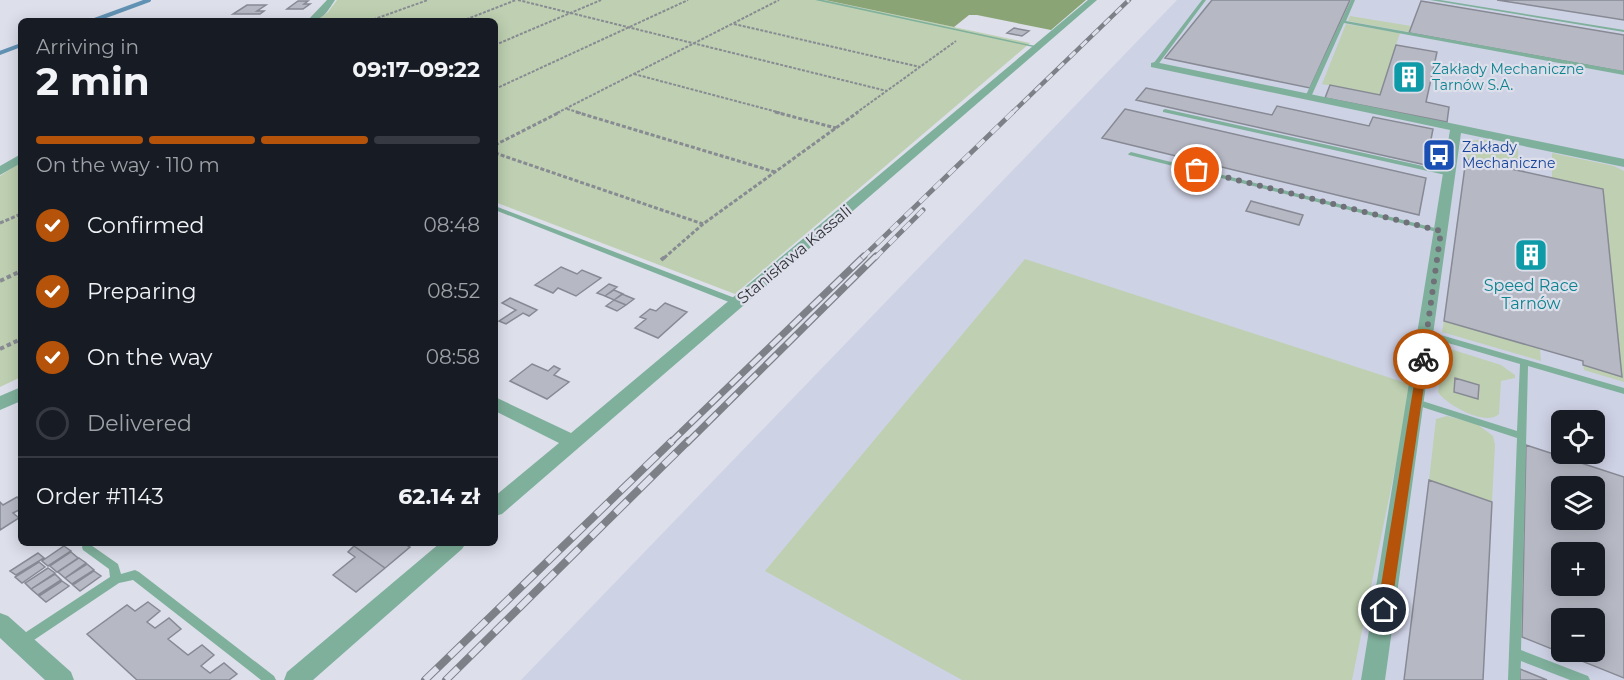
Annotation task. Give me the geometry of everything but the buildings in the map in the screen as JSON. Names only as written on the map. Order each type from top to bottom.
[{"type":"street","points":[[316,18],[331,0]]},
{"type":"street","name":"Stanisława Kassali","points":[[498,505],[1093,0]]},
{"type":"street","points":[[1155,64],[1624,163]]},
{"type":"street","points":[[1373,680],[1427,334],[1456,128]]},
{"type":"street","points":[[1,170],[18,160]]},
{"type":"street","points":[[0,404],[18,395]]},
{"type":"street","points":[[498,405],[572,442]]},
{"type":"street","points":[[296,680],[452,546]]},
{"type":"street","points":[[0,623],[62,680]]},
{"type":"lane","points":[[817,0],[1038,47]]},
{"type":"lane","points":[[1155,64],[1204,0]]},
{"type":"lane","points":[[1308,97],[1353,0]]},
{"type":"lane","points":[[1432,0],[1624,31]]},
{"type":"lane","points":[[1344,22],[1624,73]]},
{"type":"lane","points":[[1165,111],[1450,174]]},
{"type":"lane","points":[[1131,153],[1441,231]]},
{"type":"lane","points":[[498,209],[737,302]]},
{"type":"lane","points":[[1427,334],[1624,391]]},
{"type":"lane","points":[[1514,680],[1524,362]]},
{"type":"lane","points":[[1416,402],[1522,436]]},
{"type":"lane","points":[[87,547],[114,567],[116,579]]},
{"type":"lane","points":[[21,642],[116,579],[135,575],[270,680]]},
{"type":"lane","points":[[1515,653],[1584,680]]},
{"type":"path","points":[[377,18],[428,0]]},
{"type":"path","points":[[470,18],[517,0],[888,91]]},
{"type":"path","points":[[498,44],[602,0]]},
{"type":"path","points":[[498,88],[688,0]]},
{"type":"path","points":[[498,143],[779,0]]},
{"type":"path","points":[[733,23],[921,67]]},
{"type":"path","points":[[651,269],[703,224],[969,31]]},
{"type":"path","points":[[634,74],[836,128]]},
{"type":"path","points":[[566,109],[776,172]]},
{"type":"path","points":[[498,154],[703,224]]},
{"type":"path","points":[[0,223],[18,215]]},
{"type":"path","points":[[0,281],[18,272]]},
{"type":"path","points":[[0,349],[18,340]]},
{"type":"shaded area","name":"Zakłady Mechaniczne Tarnów S.A.","points":[[1177,0],[1624,0],[1624,680],[521,680]]},
{"type":"green space","points":[[337,0],[825,0],[1030,43],[735,294],[498,203],[498,18],[320,18]]},
{"type":"green space","points":[[825,0],[1086,0],[1051,30],[977,15],[969,15],[954,27]]},
{"type":"green space","points":[[1350,16],[1411,26],[1409,32],[1348,21]]},
{"type":"green space","points":[[1346,24],[1400,33],[1380,95],[1322,84]]},
{"type":"green space","points":[[1481,139],[1518,147],[1518,171],[1466,159],[1467,142]]},
{"type":"green space","points":[[1552,153],[1614,166],[1624,171],[1624,382],[1584,370],[1583,365],[1622,376],[1603,189],[1552,178]]},
{"type":"green space","points":[[18,164],[18,378],[0,387],[0,176]]},
{"type":"green space","points":[[1025,259],[1412,385],[1352,680],[962,680],[765,571]]},
{"type":"green space","points":[[1444,321],[1540,349],[1541,361],[1442,332]]},
{"type":"green space","points":[[1444,347],[1501,365],[1515,375],[1515,378],[1501,381],[1499,414],[1486,418],[1477,416],[1467,413],[1442,397],[1438,392]]},
{"type":"green space","points":[[1447,416],[1477,424],[1493,436],[1495,445],[1492,502],[1429,480],[1436,419]]},
{"type":"waterway","points":[[100,18],[149,0]]},
{"type":"waterway","points":[[0,53],[18,46]]},
{"type":"railway","points":[[1012,113],[1129,0]]},
{"type":"railway","points":[[862,258],[1013,112]]},
{"type":"railway","points":[[875,258],[923,210]]},
{"type":"railway","points":[[670,443],[864,256]]},
{"type":"railway","points":[[687,443],[876,256]]},
{"type":"railway","points":[[425,680],[672,441]]},
{"type":"railway","points":[[446,680],[688,441]]},
{"type":"way so far","points":[[1197,170],[1441,231],[1423,359]]},
{"type":"place","name":"Zakłady Mechaniczne Tarnów S.A.","points":[[1409,77]]},
{"type":"place","name":"Zakłady Mechaniczne","points":[[1439,155]]},
{"type":"place","name":"Speed Race Tarnów","points":[[1531,255]]},
{"type":"route","points":[[1384,610],[1423,359]]}]
